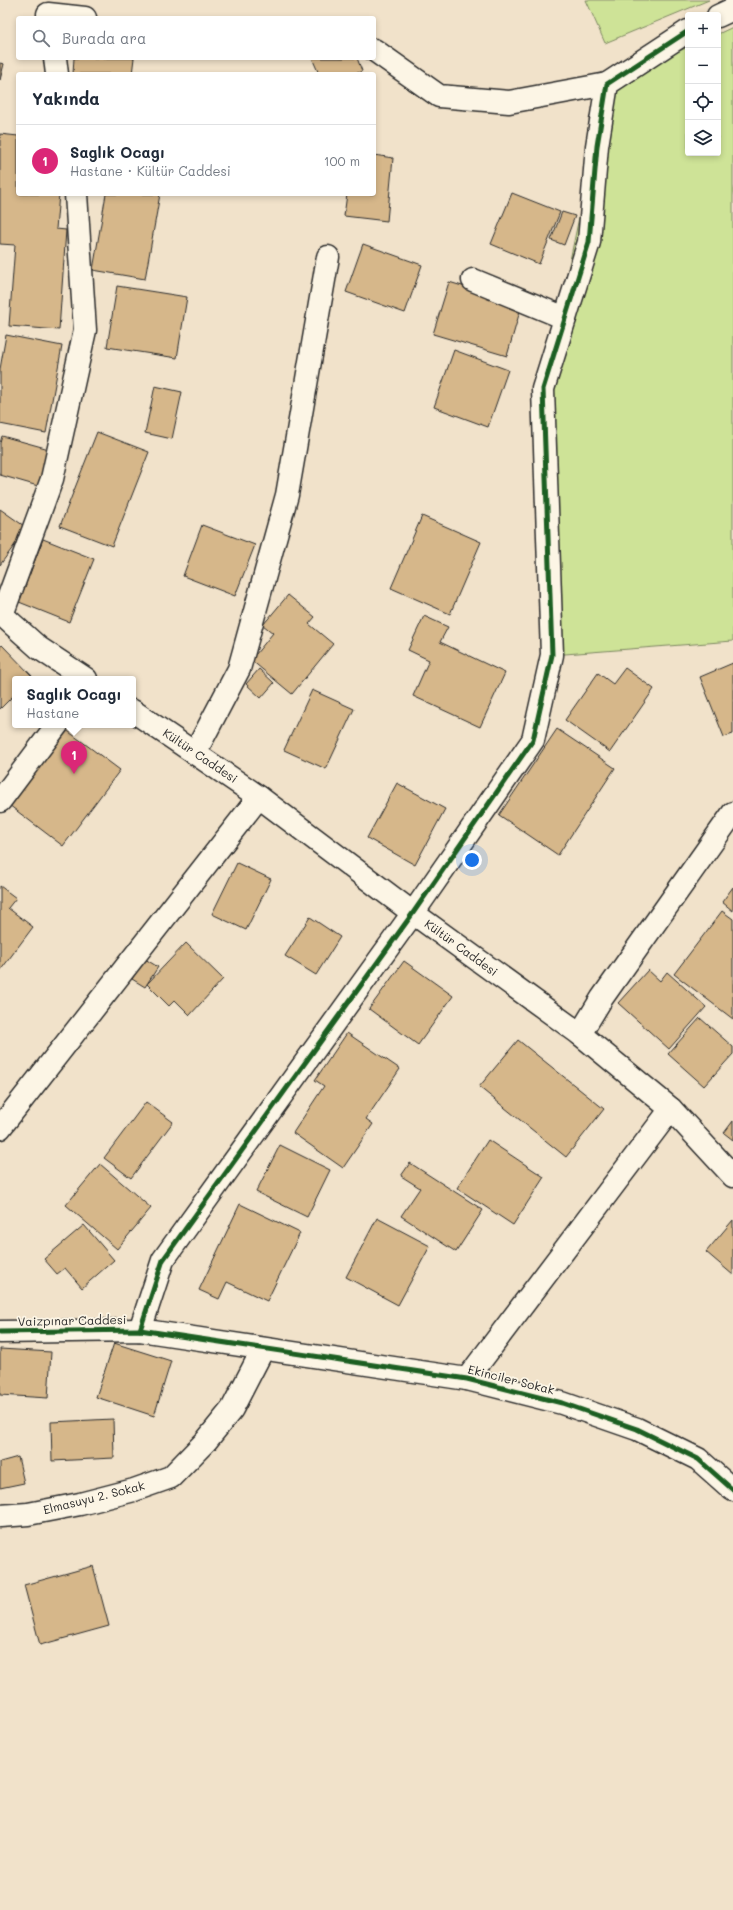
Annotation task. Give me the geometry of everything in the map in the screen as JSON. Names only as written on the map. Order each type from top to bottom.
[{"type":"street","points":[[721,15],[733,9]]},
{"type":"street","points":[[47,10],[76,16]]},
{"type":"street","points":[[376,51],[439,96],[509,102],[606,84],[685,33]]},
{"type":"street","points":[[55,60],[57,72]]},
{"type":"street","points":[[140,1330],[163,1260],[413,913],[533,740],[552,655],[543,389],[589,242],[597,146],[606,84]]},
{"type":"street","points":[[76,196],[85,330],[52,479],[1,614],[39,648],[81,676]]},
{"type":"street","points":[[194,753],[239,669],[287,495],[328,257]]},
{"type":"street","points":[[474,280],[565,318]]},
{"type":"street","name":"Kültür Caddesi","points":[[136,713],[259,797],[413,913],[580,1034],[671,1109],[733,1176]]},
{"type":"street","points":[[0,801],[55,728]]},
{"type":"street","points":[[0,1128],[259,797]]},
{"type":"street","points":[[580,1034],[602,998],[733,813]]},
{"type":"street","points":[[467,1379],[671,1109]]},
{"type":"street","name":"Vaizpınar Caddesi","points":[[0,1332],[140,1330],[263,1348]]},
{"type":"street","name":"Ekinciler Sokak","points":[[263,1348],[467,1379],[562,1404],[636,1429],[698,1459],[733,1490]]},
{"type":"street","name":"Elmasuyu 2. Sokak","points":[[0,1516],[28,1514],[80,1504],[134,1490],[171,1477],[206,1441],[232,1409],[263,1348]]},
{"type":"green space","points":[[586,0],[709,0],[605,43]]},
{"type":"green space","points":[[733,27],[733,641],[552,655],[543,389],[607,84],[685,48],[685,156],[721,156],[721,33]]},
{"type":"building","points":[[74,60],[134,60],[132,72],[73,72]]},
{"type":"building","points":[[313,60],[358,60],[362,71],[360,72],[318,72]]},
{"type":"building","points":[[0,63],[4,64],[0,80]]},
{"type":"building","points":[[0,134],[16,136],[16,196],[59,196],[56,229],[66,230],[59,330],[9,326],[15,245],[0,244]]},
{"type":"building","points":[[376,155],[393,158],[387,221],[344,216],[347,196],[376,196]]},
{"type":"building","points":[[512,193],[560,212],[539,264],[491,244]]},
{"type":"building","points":[[106,196],[160,196],[145,279],[93,270]]},
{"type":"building","points":[[562,212],[575,216],[564,245],[551,240]]},
{"type":"building","points":[[363,244],[422,265],[405,313],[346,292]]},
{"type":"building","points":[[449,282],[522,304],[507,356],[433,334]]},
{"type":"building","points":[[117,286],[187,297],[177,358],[107,347]]},
{"type":"building","points":[[6,335],[62,346],[46,433],[0,424],[0,369]]},
{"type":"building","points":[[454,350],[508,370],[488,427],[434,407]]},
{"type":"building","points":[[155,386],[182,392],[172,439],[145,433]]},
{"type":"building","points":[[97,432],[149,452],[112,546],[60,526]]},
{"type":"building","points":[[2,436],[49,449],[38,486],[0,475],[0,443]]},
{"type":"building","points":[[0,509],[27,528],[0,565]]},
{"type":"building","points":[[422,516],[481,542],[450,614],[391,588]]},
{"type":"building","points":[[202,525],[255,545],[235,596],[183,576]]},
{"type":"building","points":[[43,539],[94,559],[69,622],[19,602]]},
{"type":"building","points":[[288,595],[315,617],[309,624],[333,644],[292,694],[251,660],[273,633],[263,625]]},
{"type":"building","points":[[424,616],[448,627],[440,642],[505,673],[480,727],[413,696],[429,660],[408,650]]},
{"type":"building","points":[[2,645],[32,676],[12,676],[12,697],[0,709],[0,647]]},
{"type":"building","points":[[733,663],[733,734],[724,737],[700,677]]},
{"type":"building","points":[[625,668],[654,689],[610,752],[565,720],[598,673],[613,684]]},
{"type":"building","points":[[259,669],[274,683],[261,698],[246,684]]},
{"type":"building","points":[[312,690],[354,709],[326,769],[284,750]]},
{"type":"building","points":[[65,729],[120,770],[63,846],[9,805]]},
{"type":"building","points":[[557,729],[615,768],[558,855],[499,815]]},
{"type":"building","points":[[397,783],[445,809],[415,865],[367,838]]},
{"type":"building","points":[[237,863],[271,879],[246,930],[212,914]]},
{"type":"building","points":[[0,886],[16,898],[8,908],[33,927],[0,971]]},
{"type":"building","points":[[733,887],[733,911],[722,902]]},
{"type":"building","points":[[722,911],[733,919],[733,1019],[674,974]]},
{"type":"building","points":[[310,917],[340,937],[316,975],[285,956]]},
{"type":"building","points":[[186,943],[223,979],[190,1015],[175,1000],[169,1006],[147,984]]},
{"type":"building","points":[[145,959],[158,967],[145,987],[132,979]]},
{"type":"building","points":[[404,961],[453,996],[418,1045],[369,1009]]},
{"type":"building","points":[[648,970],[660,981],[667,972],[706,1007],[669,1049],[618,1003]]},
{"type":"building","points":[[700,1018],[733,1047],[733,1054],[704,1086],[668,1054]]},
{"type":"building","points":[[347,1033],[400,1069],[366,1119],[373,1124],[343,1168],[293,1133],[324,1086],[315,1080]]},
{"type":"building","points":[[518,1040],[604,1109],[566,1157],[479,1087]]},
{"type":"building","points":[[146,1102],[173,1122],[131,1178],[104,1158]]},
{"type":"building","points":[[733,1121],[733,1140],[724,1133]]},
{"type":"building","points":[[488,1140],[544,1177],[513,1225],[457,1188]]},
{"type":"building","points":[[280,1145],[330,1170],[307,1217],[256,1192]]},
{"type":"building","points":[[410,1163],[483,1210],[456,1252],[401,1216],[420,1188],[401,1176]]},
{"type":"building","points":[[100,1164],[151,1208],[117,1249],[66,1205]]},
{"type":"building","points":[[240,1204],[300,1233],[267,1301],[227,1282],[219,1299],[199,1290]]},
{"type":"building","points":[[377,1218],[430,1246],[398,1305],[346,1277]]},
{"type":"building","points":[[733,1220],[733,1275],[706,1252]]},
{"type":"building","points":[[84,1225],[114,1260],[82,1288],[65,1268],[57,1274],[44,1259]]},
{"type":"building","points":[[114,1343],[171,1361],[154,1416],[96,1397]]},
{"type":"building","points":[[0,1349],[51,1352],[48,1398],[0,1395]]},
{"type":"building","points":[[113,1419],[114,1458],[52,1461],[51,1422]]},
{"type":"building","points":[[18,1457],[24,1483],[0,1488],[0,1462]]},
{"type":"building","points":[[93,1566],[109,1626],[40,1645],[24,1585]]},
{"type":"cycle path","points":[[140,1330],[163,1260],[413,913],[533,740],[552,655],[543,389],[589,242],[597,146],[607,84],[685,33]]},
{"type":"cycle path","points":[[0,1332],[140,1330],[467,1379],[562,1403],[637,1429],[698,1459],[733,1490]]},
{"type":"place","name":"Saglık Ocagı","points":[[74,774]]}]
